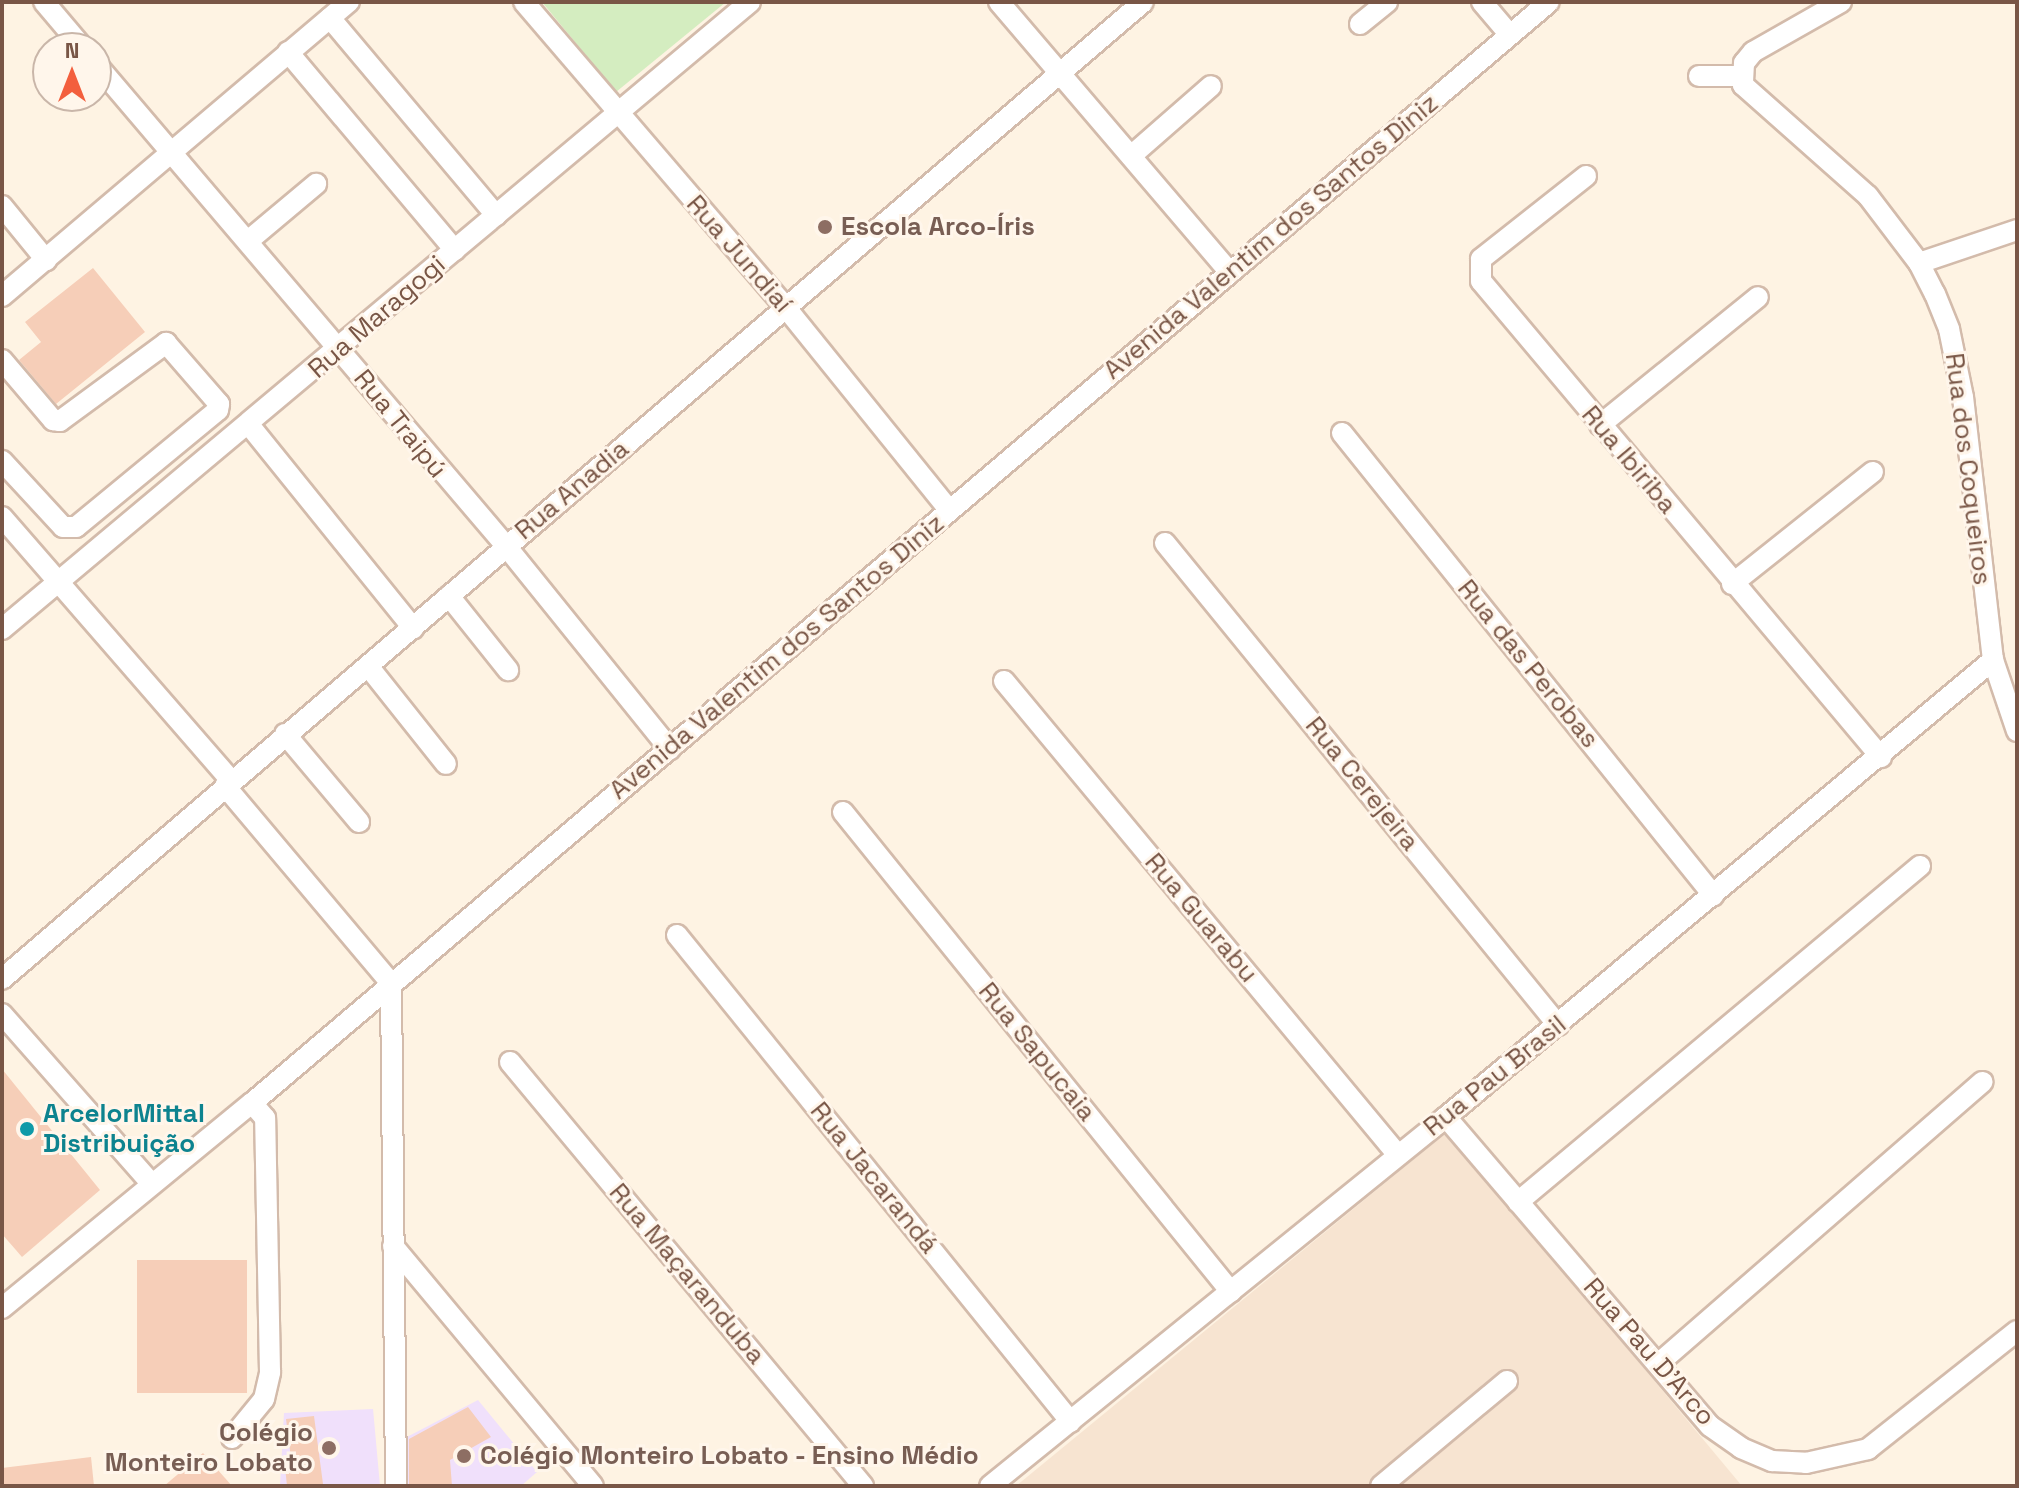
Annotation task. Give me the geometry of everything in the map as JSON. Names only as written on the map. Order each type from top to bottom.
[{"type":"street","points":[[44,2],[69,32]]},
{"type":"street","points":[[2,296],[349,2]]},
{"type":"street","name":"Rua Jundiaí","points":[[524,2],[787,309],[949,510]]},
{"type":"street","name":"Rua Maragogi","points":[[2,629],[250,426],[750,2]]},
{"type":"street","points":[[999,2],[1229,271]]},
{"type":"street","name":"Rua Anadia","points":[[2,979],[1143,2]]},
{"type":"street","points":[[1360,24],[1387,2]]},
{"type":"street","points":[[1482,2],[1510,35]]},
{"type":"street","name":"Avenida Valentim dos Santos Diniz","points":[[2,1308],[252,1103],[1549,2]]},
{"type":"street","points":[[1699,76],[1741,76],[1753,52],[1841,2]]},
{"type":"street","points":[[330,18],[496,215]]},
{"type":"street","points":[[288,52],[455,250]]},
{"type":"street","name":"Rua dos Coqueiros","points":[[1741,76],[1747,92],[1868,196],[1919,263],[1949,329],[1963,397],[1993,660],[2017,731]]},
{"type":"street","name":"Rua Traipú","points":[[112,83],[248,241],[442,476],[506,546],[670,749]]},
{"type":"street","points":[[1131,156],[1211,86]]},
{"type":"street","name":"Rua Ibiriba","points":[[1586,176],[1481,259],[1478,267],[1481,281],[1732,584],[1881,757]]},
{"type":"street","points":[[248,241],[316,184]]},
{"type":"street","points":[[2,206],[46,260]]},
{"type":"street","points":[[1919,263],[2017,230]]},
{"type":"street","points":[[1600,425],[1758,297]]},
{"type":"street","points":[[2,360],[53,420],[60,421],[166,343],[219,404],[76,527],[63,527],[7,469]]},
{"type":"street","points":[[250,426],[413,628]]},
{"type":"street","name":"Rua das Perobas","points":[[1342,433],[1713,895]]},
{"type":"street","points":[[2,493],[7,469]]},
{"type":"street","points":[[1732,584],[1873,472]]},
{"type":"street","points":[[2,517],[59,580],[391,983],[396,1486]]},
{"type":"street","name":"Rua Cerejeira","points":[[1165,543],[1558,1025]]},
{"type":"street","points":[[449,596],[508,670]]},
{"type":"street","name":"Rua Pau Brasil","points":[[990,1486],[1558,1025],[1993,660]]},
{"type":"street","points":[[368,666],[446,764]]},
{"type":"street","name":"Rua Guarabu","points":[[1004,681],[1398,1155]]},
{"type":"street","points":[[285,734],[359,822]]},
{"type":"street","name":"Rua Sapucaia","points":[[843,812],[1231,1292]]},
{"type":"street","points":[[1518,1202],[1920,866]]},
{"type":"street","name":"Rua Jacarandá","points":[[677,935],[1071,1422]]},
{"type":"street","points":[[2,1014],[151,1183]]},
{"type":"street","name":"Rua Maçaranduba","points":[[510,1062],[863,1486]]},
{"type":"street","points":[[1658,1364],[1982,1082]]},
{"type":"street","points":[[232,1438],[264,1399],[270,1372],[265,1118],[252,1103]]},
{"type":"street","name":"Rua Pau D'Arco","points":[[1446,1117],[1710,1426],[1741,1448],[1772,1461],[1806,1463],[1868,1449],[2017,1331]]},
{"type":"street","points":[[393,1246],[593,1486]]},
{"type":"street","points":[[393,1276],[416,1274]]},
{"type":"street","points":[[1381,1486],[1507,1381]]},
{"type":"shaded area","points":[[1447,1132],[1742,1486],[1016,1486]]},
{"type":"shaded area","name":"Colégio Monteiro Lobato - Ensino Médio","points":[[478,1400],[537,1472],[521,1486],[406,1486],[403,1439]]},
{"type":"shaded area","name":"Colégio Monteiro Lobato","points":[[373,1409],[380,1486],[280,1486],[284,1413]]},
{"type":"green space","points":[[542,2],[726,2],[616,92]]},
{"type":"building","points":[[93,268],[145,332],[56,404],[19,360],[41,342],[25,322]]},
{"type":"building","name":"ArcelorMittal Distribuição","points":[[2,1069],[100,1190],[22,1257],[2,1234]]},
{"type":"building","points":[[137,1260],[247,1260],[247,1393],[137,1393]]},
{"type":"building","points":[[468,1407],[491,1437],[450,1460],[452,1486],[409,1486],[409,1439]]},
{"type":"building","points":[[314,1416],[323,1484],[287,1486],[285,1467],[292,1466],[286,1419]]},
{"type":"building","points":[[203,1453],[232,1486],[164,1486]]},
{"type":"building","points":[[91,1457],[94,1486],[2,1486],[2,1468]]},
{"type":"place","name":"Escola Arco-Íris","points":[[825,227]]},
{"type":"place","name":"ArcelorMittal Distribuição","points":[[27,1129]]},
{"type":"place","name":"Colégio Monteiro Lobato","points":[[329,1448]]},
{"type":"place","name":"Colégio Monteiro Lobato - Ensino Médio","points":[[464,1456]]}]
